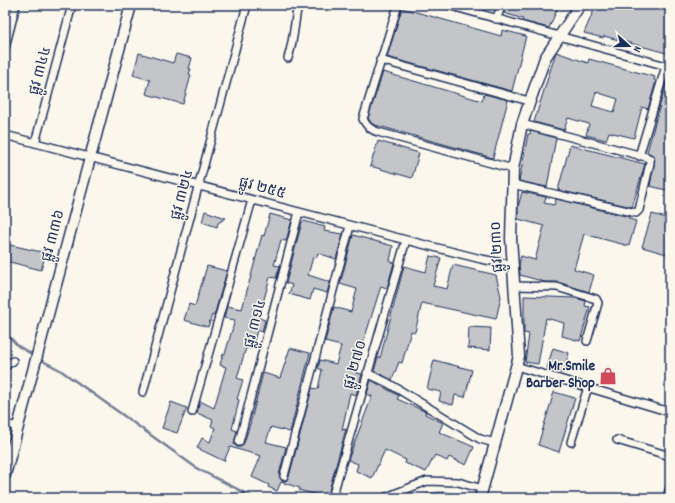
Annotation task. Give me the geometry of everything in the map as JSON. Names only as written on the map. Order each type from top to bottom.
[{"type":"street","points":[[5,48],[16,5]]},
{"type":"street","name":"ផ្លូវ ៣៤៤","points":[[35,143],[72,5]]},
{"type":"street","name":"ផ្លូវ ៣៣៦","points":[[5,475],[131,5]]},
{"type":"street","name":"ផ្លូវ ៣២៤","points":[[143,392],[247,5]]},
{"type":"street","points":[[288,58],[292,46],[293,23],[298,5]]},
{"type":"street","points":[[398,5],[363,119],[370,129],[513,169]]},
{"type":"street","points":[[448,5],[668,67],[639,156]]},
{"type":"street","points":[[496,19],[502,5]]},
{"type":"street","name":"ផ្លូវ ២៣០","points":[[482,494],[519,356],[511,217],[513,169],[522,124],[544,58],[580,5]]},
{"type":"street","points":[[380,60],[529,101]]},
{"type":"street","points":[[512,184],[636,213],[639,210],[650,163],[650,159],[522,124]]},
{"type":"street","name":"ផ្លូវ ២៥៥","points":[[5,135],[350,226],[481,259],[513,265]]},
{"type":"street","points":[[192,412],[252,200]]},
{"type":"street","name":"ផ្លូវ ៣១៤","points":[[239,442],[299,212]]},
{"type":"street","points":[[284,476],[350,226]]},
{"type":"street","name":"ផ្លូវ ២៧០","points":[[332,498],[406,240]]},
{"type":"street","points":[[515,286],[557,287],[596,299],[598,303],[587,341]]},
{"type":"street","points":[[5,366],[13,361]]},
{"type":"street","points":[[516,366],[670,412]]},
{"type":"street","points":[[367,373],[388,383],[480,439],[495,444]]},
{"type":"street","points":[[571,442],[588,387]]},
{"type":"street","points":[[5,424],[18,427]]},
{"type":"street","points":[[617,440],[670,456]]},
{"type":"street","points":[[384,498],[427,481],[458,482],[482,494]]},
{"type":"street","points":[[666,498],[670,487]]},
{"type":"building","points":[[507,5],[559,5],[549,28],[522,21],[523,19],[504,13]]},
{"type":"building","points":[[596,5],[670,5],[670,54],[604,36],[603,38],[584,33]]},
{"type":"building","points":[[402,8],[501,36],[502,30],[526,36],[512,91],[387,57]]},
{"type":"building","points":[[556,52],[588,63],[589,59],[655,77],[654,80],[656,81],[648,109],[642,107],[634,138],[609,132],[606,140],[586,135],[589,124],[568,118],[564,130],[534,122]],"holes":[[[596,92],[618,99],[614,112],[592,106]]]},
{"type":"building","points":[[139,53],[173,63],[176,54],[192,58],[189,69],[191,69],[189,74],[191,75],[183,104],[146,94],[150,80],[133,75]]},
{"type":"building","points":[[383,72],[482,101],[484,94],[508,100],[493,158],[372,124],[368,118]]},
{"type":"building","points":[[666,83],[670,84],[670,191],[650,186],[655,159],[653,155],[647,152]]},
{"type":"building","points":[[531,131],[556,138],[547,187],[519,181],[528,134],[530,134]]},
{"type":"building","points":[[378,141],[419,153],[412,178],[370,166]]},
{"type":"building","points":[[570,145],[645,164],[632,207],[558,190]]},
{"type":"building","points":[[522,192],[546,197],[544,203],[554,205],[556,199],[629,217],[629,219],[636,221],[629,246],[584,234],[574,269],[594,275],[589,292],[558,282],[545,282],[520,275],[519,264],[521,256],[535,260],[544,226],[518,219],[518,207]]},
{"type":"building","points":[[205,211],[226,218],[218,223],[217,227],[202,222]]},
{"type":"building","points":[[270,214],[292,220],[286,241],[281,240],[274,265],[280,266],[276,278],[270,277],[259,318],[265,320],[262,332],[257,330],[252,349],[246,348],[237,378],[243,380],[237,399],[239,400],[232,429],[237,431],[234,444],[237,447],[241,447],[244,443],[250,424],[263,373],[280,378],[290,348],[310,353],[290,432],[271,427],[266,442],[286,447],[279,475],[282,481],[286,481],[289,477],[312,388],[318,389],[322,370],[318,368],[320,360],[336,364],[341,346],[325,342],[334,307],[351,312],[357,289],[340,284],[353,235],[393,246],[390,261],[394,263],[387,288],[381,286],[360,353],[356,373],[362,374],[356,395],[350,393],[342,430],[346,429],[327,498],[299,490],[300,488],[281,482],[277,491],[268,487],[269,485],[252,477],[261,456],[230,447],[224,461],[197,448],[202,438],[210,442],[215,428],[211,426],[213,420],[197,413],[200,401],[214,408],[226,367],[220,365],[223,354],[225,354],[235,320],[224,318],[227,306],[242,309],[262,235],[264,236]]},
{"type":"building","points":[[652,214],[670,219],[670,255],[642,247]]},
{"type":"building","points":[[304,221],[325,227],[324,231],[343,234],[336,259],[318,253],[316,258],[313,257],[308,275],[330,282],[327,293],[313,289],[310,300],[289,294],[292,285],[286,283],[302,222]]},
{"type":"building","points":[[10,245],[46,253],[41,270],[6,261]]},
{"type":"building","points":[[430,256],[441,258],[433,286],[447,289],[453,265],[496,275],[501,297],[496,319],[422,303],[415,332],[411,331],[402,363],[399,362],[392,380],[374,371],[378,357],[380,358],[404,266],[426,272]]},
{"type":"building","points":[[207,266],[227,271],[214,316],[212,315],[208,327],[184,320],[189,304],[195,306]]},
{"type":"building","points":[[524,296],[575,298],[586,301],[585,306],[590,307],[580,341],[562,336],[564,323],[546,318],[538,364],[525,362],[529,334],[524,333]]},
{"type":"building","points":[[469,327],[491,328],[490,350],[468,348]]},
{"type":"building","points":[[553,348],[569,353],[563,373],[547,368]]},
{"type":"building","points":[[434,360],[472,370],[465,397],[455,395],[453,405],[439,401],[441,392],[427,389]]},
{"type":"building","points":[[371,380],[399,396],[397,399],[426,412],[425,414],[443,423],[439,432],[474,447],[466,465],[449,457],[447,461],[435,455],[426,472],[405,463],[406,460],[385,450],[372,478],[356,471],[358,464],[348,460],[372,396],[367,394]]},
{"type":"building","points":[[554,392],[575,398],[559,452],[538,445]]},
{"type":"building","points":[[171,402],[187,408],[177,433],[162,428]]},
{"type":"waterway","points":[[5,332],[18,346],[35,356]]},
{"type":"waterway","points":[[39,359],[60,370],[198,469],[255,498]]},
{"type":"waterway","points":[[416,498],[437,493],[457,494],[472,498]]},
{"type":"place","name":"Mr.Smile Barber Shop","points":[[608,376]]}]
